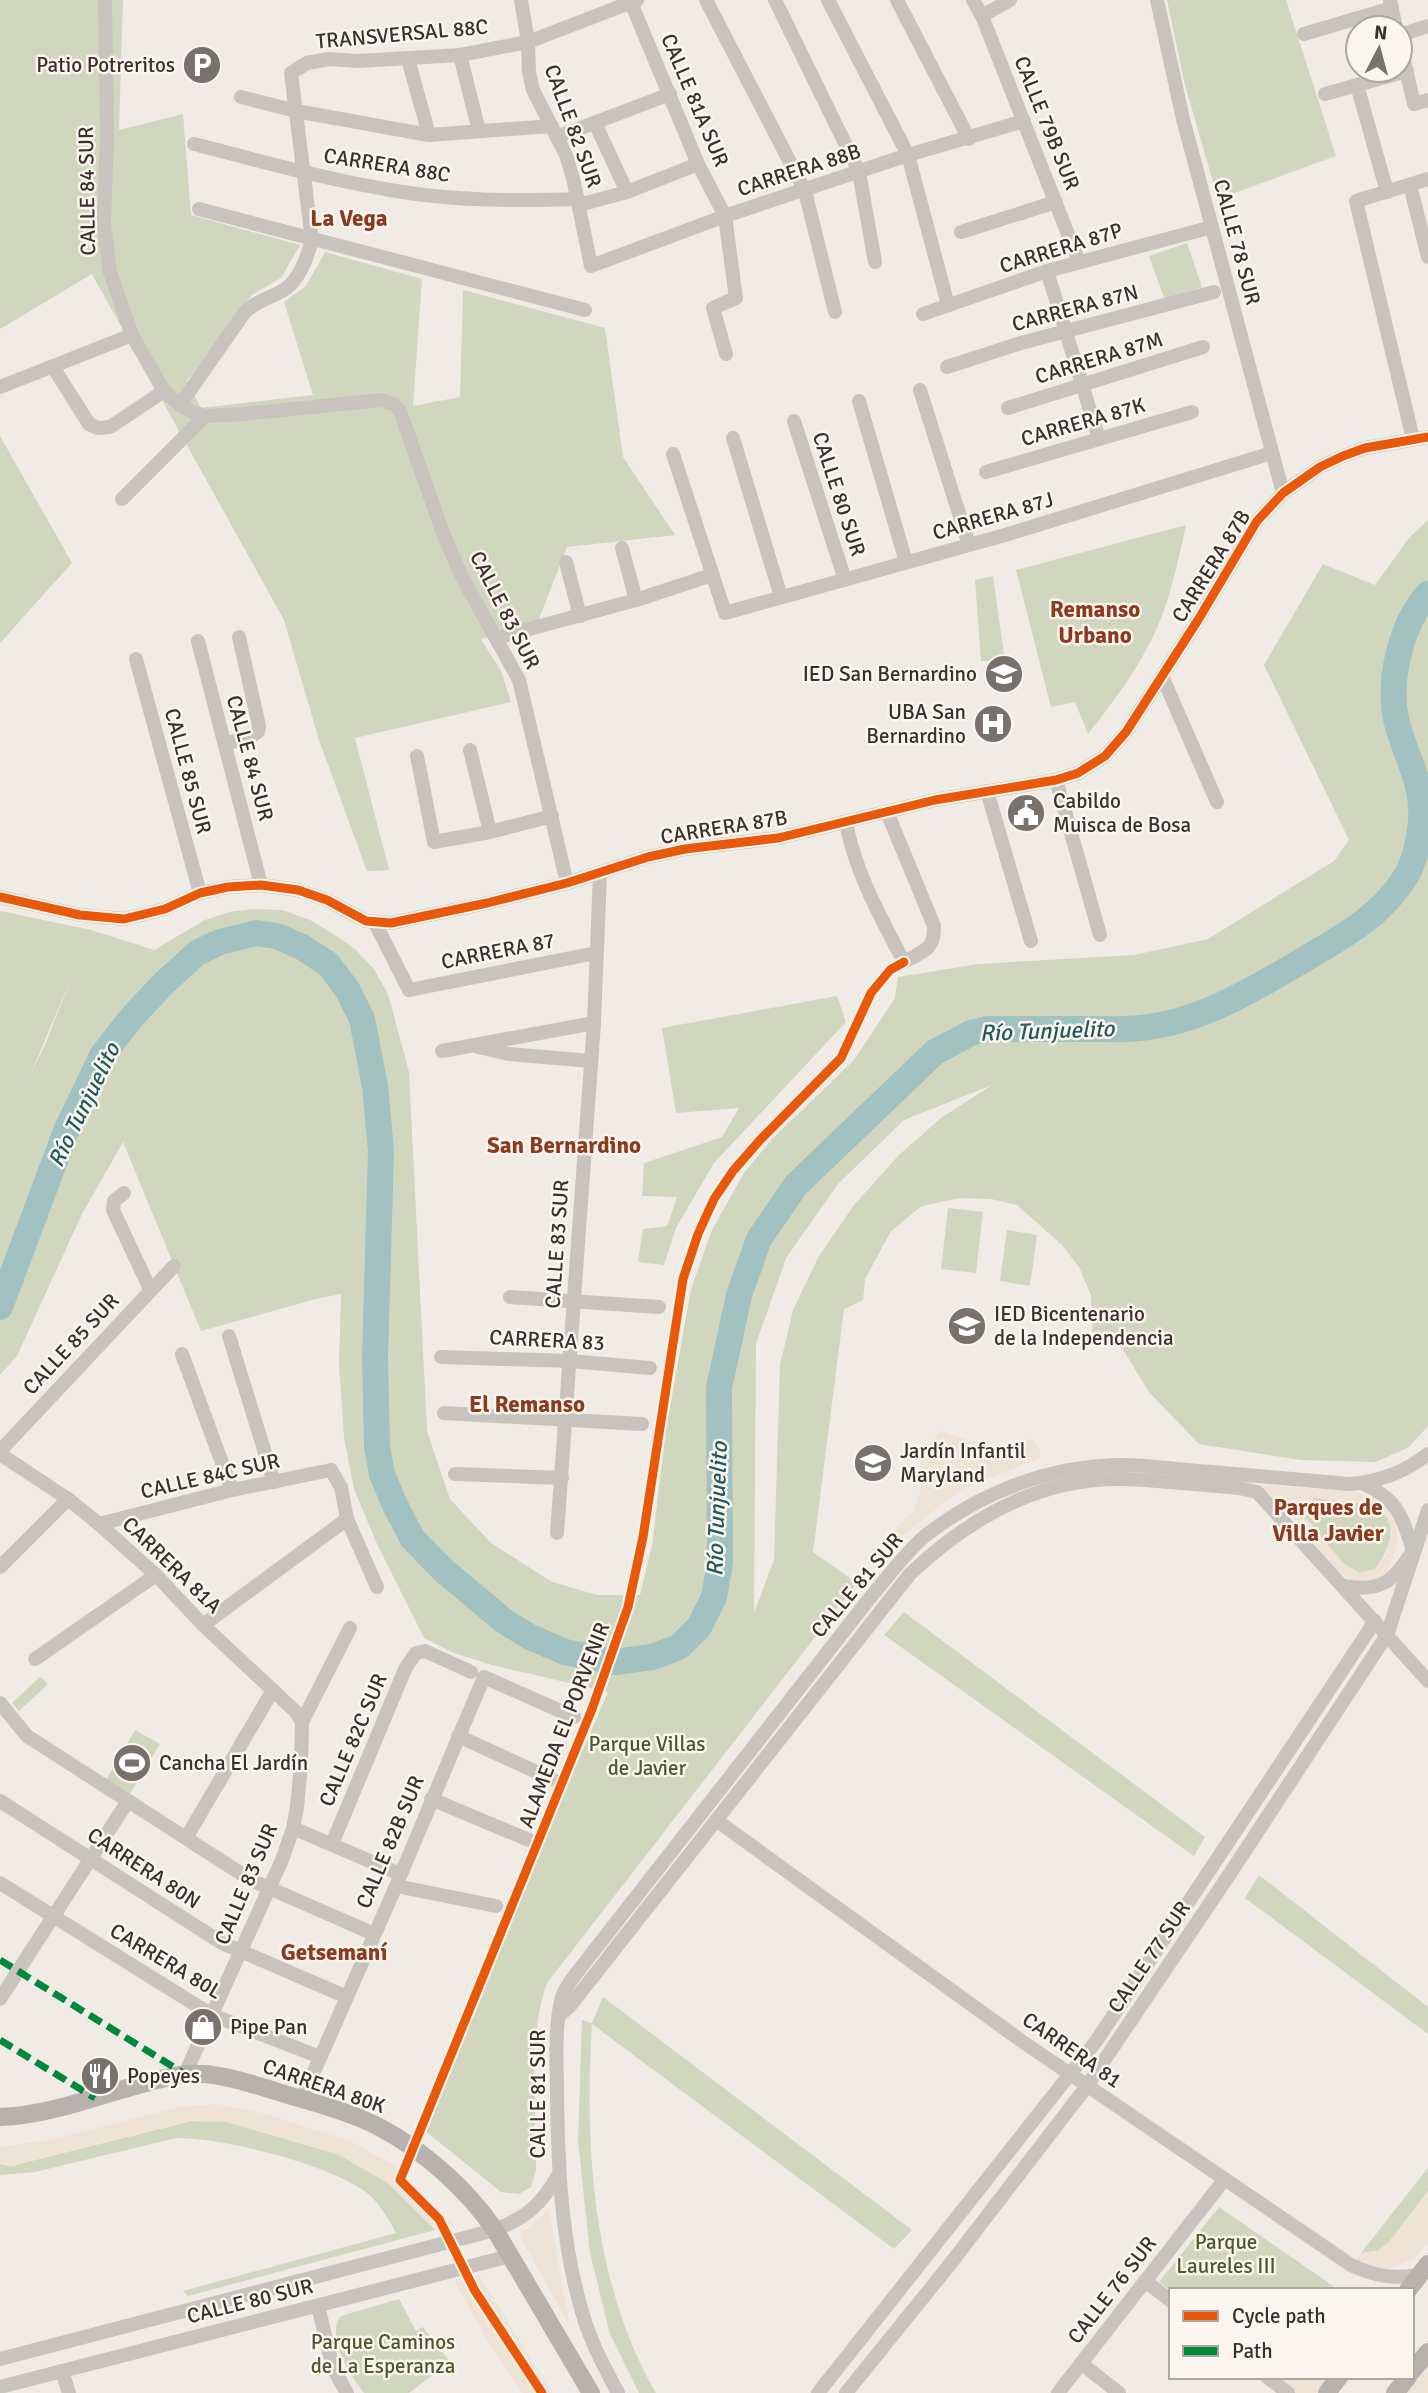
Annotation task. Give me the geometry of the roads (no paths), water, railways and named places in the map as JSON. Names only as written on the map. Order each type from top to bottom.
[{"type":"main road","name":"CARRERA 80K","points":[[185,2074],[240,2081],[302,2099],[370,2123],[424,2157],[461,2190],[495,2230],[591,2393]]},
{"type":"main road","points":[[0,2117],[14,2117],[59,2108],[185,2074]]},
{"type":"main road","points":[[1410,2288],[1424,2269]]},
{"type":"main road","points":[[1416,2369],[1428,2352]]},
{"type":"main road","points":[[1395,2393],[1407,2379]]},
{"type":"street","name":"CALLE 84 SUR","points":[[105,0],[107,134],[104,225],[110,272],[132,335],[164,391],[180,405],[205,416]]},
{"type":"street","name":"CALLE 82 SUR","points":[[522,0],[533,90],[566,155],[591,266]]},
{"type":"street","points":[[706,0],[805,191],[835,312]]},
{"type":"street","points":[[775,0],[859,172],[876,262]]},
{"type":"street","points":[[828,0],[908,156],[948,305]]},
{"type":"street","points":[[897,0],[969,139]]},
{"type":"street","name":"CALLE 79B SUR","points":[[973,0],[982,16],[1079,262]]},
{"type":"street","points":[[982,16],[1010,0]]},
{"type":"street","name":"CALLE 78 SUR","points":[[1157,0],[1183,119],[1283,493]]},
{"type":"street","name":"TRANSVERSAL 88C","points":[[296,111],[291,73],[307,63],[330,59],[408,59],[460,55],[528,43],[633,1]]},
{"type":"street","name":"CALLE 81A SUR","points":[[633,1],[698,164],[725,216],[736,298],[713,308],[726,355]]},
{"type":"street","points":[[1304,34],[1391,4]]},
{"type":"street","points":[[460,55],[479,131]]},
{"type":"street","points":[[408,59],[429,135]]},
{"type":"street","points":[[1325,94],[1361,84]]},
{"type":"street","points":[[1413,84],[1421,102]]},
{"type":"street","points":[[1357,85],[1387,192]]},
{"type":"street","points":[[241,97],[296,111],[429,135],[479,131],[555,131],[595,123],[670,94]]},
{"type":"street","points":[[180,405],[244,313],[253,304],[291,284],[309,254],[312,240],[296,111]]},
{"type":"street","name":"CARRERA 88B","points":[[591,266],[725,216],[1024,121]]},
{"type":"street","points":[[595,123],[627,192]]},
{"type":"street","name":"CARRERA 88C","points":[[194,144],[304,173],[403,192],[505,201],[578,202],[627,192],[698,164]]},
{"type":"street","points":[[1413,439],[1356,201],[1428,179]]},
{"type":"street","points":[[1410,184],[1428,257]]},
{"type":"street","points":[[961,232],[1056,202]]},
{"type":"street","points":[[199,209],[585,310]]},
{"type":"street","name":"CARRERA 87P","points":[[923,314],[1047,271],[1212,227]]},
{"type":"street","points":[[1047,271],[1099,439]]},
{"type":"street","name":"CARRERA 87N","points":[[947,367],[1066,331],[1214,292]]},
{"type":"street","points":[[0,387],[132,335]]},
{"type":"street","name":"CARRERA 87M","points":[[1008,408],[1203,347]]},
{"type":"street","points":[[53,367],[89,424],[98,428],[110,428],[164,391]]},
{"type":"street","points":[[920,390],[969,545]]},
{"type":"street","name":"CALLE 83 SUR","points":[[205,416],[381,400],[395,404],[400,411],[443,533],[462,577],[519,680],[567,883]]},
{"type":"street","points":[[859,401],[906,562]]},
{"type":"street","name":"CARRERA 87K","points":[[986,472],[1192,412]]},
{"type":"street","points":[[122,499],[205,416]]},
{"type":"street","name":"CALLE 80 SUR","points":[[794,421],[845,580]]},
{"type":"street","name":"CARRERA 87B","points":[[0,897],[80,915],[124,919],[165,909],[200,894],[228,887],[261,885],[298,890],[327,900],[359,919],[391,923],[437,915],[567,883],[648,857],[685,849],[778,838],[935,800],[1056,780],[1078,773],[1105,756],[1126,732],[1257,521],[1283,493],[1320,467],[1343,456],[1365,448],[1428,437]]},
{"type":"street","points":[[733,438],[781,597]]},
{"type":"street","name":"CARRERA 87J","points":[[712,575],[724,613],[969,545],[1272,453]]},
{"type":"street","points":[[496,638],[636,600],[712,575],[673,454]]},
{"type":"street","points":[[622,548],[636,600]]},
{"type":"street","points":[[566,562],[580,616]]},
{"type":"street","points":[[225,744],[252,736],[258,732],[259,726],[239,637]]},
{"type":"street","name":"CALLE 84 SUR","points":[[198,641],[261,885]]},
{"type":"street","name":"CALLE 85 SUR","points":[[136,659],[200,894]]},
{"type":"street","points":[[1162,676],[1217,802]]},
{"type":"street","points":[[470,750],[490,832]]},
{"type":"street","points":[[417,756],[434,842],[490,832],[552,816]]},
{"type":"street","points":[[1056,780],[1100,935]]},
{"type":"street","points":[[987,791],[1031,941]]},
{"type":"street","points":[[846,823],[860,875],[904,962],[932,945],[934,926],[887,812]]},
{"type":"street","name":"CALLE 83 SUR","points":[[558,1533],[594,1023],[600,873]]},
{"type":"street","name":"CARRERA 87","points":[[375,923],[409,990],[596,953]]},
{"type":"street","points":[[442,1051],[594,1023]]},
{"type":"street","points":[[472,1045],[509,1054],[591,1061]]},
{"type":"street","points":[[124,1193],[114,1201],[113,1210],[150,1289]]},
{"type":"street","name":"CALLE 85 SUR","points":[[0,1453],[174,1266]]},
{"type":"street","points":[[510,1297],[659,1307]]},
{"type":"street","points":[[229,1336],[274,1482]]},
{"type":"street","points":[[182,1354],[232,1490]]},
{"type":"street","name":"CARRERA 83","points":[[441,1357],[570,1361],[650,1368]]},
{"type":"street","points":[[444,1413],[642,1424]]},
{"type":"street","name":"CARRERA 81A","points":[[0,1453],[68,1499],[99,1524],[156,1575],[202,1625],[296,1712],[302,1722]]},
{"type":"street","name":"CALLE 81 SUR","points":[[618,2393],[583,2316],[564,2235],[559,2174],[557,2052],[562,1997],[569,1983],[911,1549],[925,1536],[986,1497],[1023,1481],[1056,1473],[1128,1465],[1362,1483],[1400,1473],[1428,1454]]},
{"type":"street","name":"CALLE 84C SUR","points":[[99,1524],[232,1490],[331,1470],[341,1487],[347,1519]]},
{"type":"street","points":[[455,1474],[562,1478]]},
{"type":"street","name":"CALLE 81 SUR","points":[[560,2015],[570,2006],[910,1574],[938,1548],[977,1520],[1020,1499],[1066,1485],[1097,1480],[1121,1479],[1239,1488],[1257,1492],[1264,1497],[1343,1586]]},
{"type":"street","points":[[1343,1586],[1369,1588],[1388,1582],[1405,1565],[1413,1550],[1396,1507],[1388,1497],[1362,1483]]},
{"type":"street","points":[[0,1567],[68,1499]]},
{"type":"street","name":"CALLE 77 SUR","points":[[846,2393],[947,2268],[1087,2086],[1239,1861],[1387,1635],[1428,1510]]},
{"type":"street","points":[[202,1625],[347,1519],[377,1587]]},
{"type":"street","points":[[35,1659],[156,1575]]},
{"type":"street","points":[[1343,1586],[1428,1681]]},
{"type":"street","name":"CALLE 77 SUR","points":[[818,2393],[1097,2040],[1375,1622]]},
{"type":"street","name":"CALLE 83 SUR","points":[[185,2074],[269,1888],[293,1828],[301,1764],[302,1722],[350,1628]]},
{"type":"street","name":"CALLE 82C SUR","points":[[332,1844],[406,1667],[416,1653],[425,1651],[477,1675]]},
{"type":"street","points":[[477,1675],[574,1717]]},
{"type":"street","name":"CALLE 82B SUR","points":[[302,2099],[458,1736],[477,1675]]},
{"type":"street","points":[[186,1838],[273,1690]]},
{"type":"street","points":[[0,1703],[27,1736],[251,1880],[374,1934]]},
{"type":"street","points":[[458,1736],[552,1779]]},
{"type":"street","points":[[431,1799],[529,1840]]},
{"type":"street","name":"CARRERA 80N","points":[[0,1801],[222,1943],[347,1997]]},
{"type":"street","points":[[0,1999],[55,1918],[128,1801]]},
{"type":"street","name":"CARRERA 81","points":[[716,1820],[1071,2075],[1224,2180],[1363,2270],[1391,2277],[1424,2269]]},
{"type":"street","points":[[293,1828],[332,1844],[398,1880],[496,1906]]},
{"type":"street","name":"CARRERA 80L","points":[[0,1883],[212,2015],[320,2057]]},
{"type":"street","name":"CALLE 81 SUR","points":[[495,2230],[516,2221],[538,2205],[559,2174]]},
{"type":"street","name":"CALLE 76 SUR","points":[[1058,2393],[1224,2180]]},
{"type":"street","name":"CALLE 80 SUR","points":[[0,2358],[495,2230]]},
{"type":"street","name":"CALLE 80 SUR","points":[[0,2387],[510,2256]]},
{"type":"street","points":[[1145,2281],[1169,2299]]},
{"type":"street","points":[[318,2305],[333,2368],[347,2393]]},
{"type":"street","points":[[1081,2363],[1119,2393]]},
{"type":"street","points":[[62,2371],[69,2393]]},
{"type":"street","points":[[1270,2379],[1288,2393]]},
{"type":"waterway","name":"Río Tunjuelito","points":[[0,1307],[66,1131],[103,1054],[133,1016],[197,953],[220,942],[256,933],[277,936],[302,947],[328,964],[347,989],[362,1019],[375,1086],[381,1151],[375,1357],[377,1447],[382,1474],[412,1538],[442,1569],[504,1621],[530,1637],[565,1652],[616,1662],[652,1657],[679,1647],[699,1627],[714,1597],[720,1563],[719,1388],[739,1295],[759,1239],[796,1185],[935,1052],[971,1033],[987,1029],[1134,1029],[1184,1019],[1226,1003],[1266,982],[1374,914],[1397,890],[1406,876],[1420,834],[1420,795],[1397,723],[1394,690],[1403,638],[1418,607],[1428,594]]},
{"type":"place","name":"Patio Potreritos","points":[[202,65]]},
{"type":"place","name":"IED San Bernardino","points":[[1004,674]]},
{"type":"place","name":"UBA San Bernardino","points":[[993,724]]},
{"type":"place","name":"Cabildo Muisca de Bosa","points":[[1026,813]]},
{"type":"place","name":"IED Bicentenario de la Independencia","points":[[967,1326]]},
{"type":"place","name":"Jardín Infantil Maryland","points":[[873,1463]]},
{"type":"place","name":"Cancha El Jardín","points":[[132,1763]]},
{"type":"place","name":"Pipe Pan","points":[[203,2027]]},
{"type":"place","name":"Popeyes","points":[[100,2076]]},
{"type":"district","name":"La Vega","points":[[349,218]]},
{"type":"district","name":"Remanso Urbano","points":[[1095,622]]},
{"type":"district","name":"San Bernardino","points":[[564,1145]]},
{"type":"district","name":"El Remanso","points":[[527,1404]]},
{"type":"district","name":"Parques de Villa Javier","points":[[1328,1520]]},
{"type":"district","name":"Getsemaní","points":[[334,1952]]},
{"type":"park label","name":"Parque Villas de Javier","points":[[647,1756]]},
{"type":"park label","name":"Parque Laureles III","points":[[1226,2254]]},
{"type":"park label","name":"Parque Caminos de La Esperanza","points":[[383,2354]]}]
